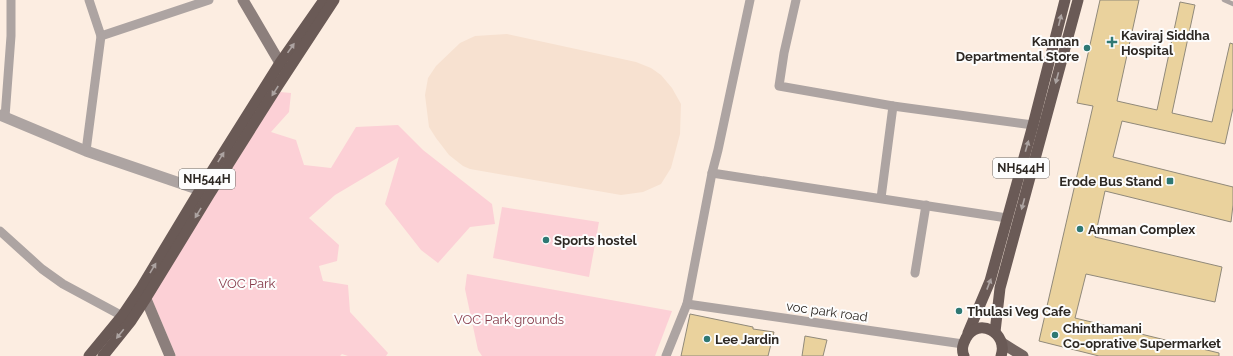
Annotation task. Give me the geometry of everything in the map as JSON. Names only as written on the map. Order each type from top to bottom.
[{"type":"highway","name":"NH544H","points":[[89,356],[146,298],[204,192],[280,63],[324,0]]},
{"type":"highway","name":"NH544H","points":[[102,356],[126,318],[141,288],[204,192],[288,72],[334,0]]},
{"type":"highway","name":"NH544H","points":[[964,356],[962,348],[963,344],[990,282],[1033,125],[1065,0]]},
{"type":"highway","name":"NH544H","points":[[995,332],[1000,288],[1078,0]]},
{"type":"highway","points":[[968,333],[979,328],[990,329],[995,332],[1002,343],[1003,347],[1001,356]]},
{"type":"main road","points":[[243,0],[280,63],[288,72]]},
{"type":"main road","points":[[141,288],[170,356]]},
{"type":"main road","points":[[1002,343],[1023,356]]},
{"type":"street","points":[[12,0],[12,36],[2,116],[86,150],[204,192]]},
{"type":"street","points":[[86,150],[101,36],[89,0]]},
{"type":"street","points":[[101,36],[209,0]]},
{"type":"street","points":[[666,356],[686,304],[712,172],[750,0]]},
{"type":"street","points":[[796,0],[784,53],[779,86],[893,106],[1033,125]]},
{"type":"street","points":[[881,198],[893,106]]},
{"type":"street","points":[[712,172],[1007,218]]},
{"type":"street","points":[[915,273],[926,205]]},
{"type":"street","points":[[0,231],[42,269],[63,284],[126,318]]},
{"type":"street","name":"voc park road","points":[[686,304],[963,344]]},
{"type":"lane","points":[[1224,0],[1233,4]]},
{"type":"shaded area","points":[[507,34],[636,62],[651,68],[661,75],[672,88],[681,104],[680,134],[671,168],[661,184],[643,192],[621,195],[470,169],[463,166],[449,155],[429,127],[425,95],[428,78],[436,66],[460,43],[475,36]]},
{"type":"green space","name":"VOC Park","points":[[280,92],[291,93],[289,112],[271,132],[296,140],[304,165],[331,168],[356,127],[398,125],[423,150],[492,204],[495,224],[470,227],[438,263],[421,250],[385,204],[399,157],[335,195],[309,218],[339,245],[337,261],[319,266],[323,281],[348,285],[350,312],[388,353],[386,356],[348,356],[342,354],[340,356],[176,356],[151,297]]},
{"type":"green space","name":"Sports hostel","points":[[502,207],[599,222],[589,277],[493,258]]},
{"type":"green space","name":"VOC Park grounds","points":[[467,274],[672,311],[655,356],[482,356],[478,350],[465,289]]},
{"type":"building","name":"Amman Complex","points":[[1100,0],[1139,0],[1117,101],[1157,110],[1180,2],[1195,5],[1172,113],[1212,122],[1230,43],[1233,44],[1233,108],[1225,144],[1122,121],[1113,157],[1233,187],[1233,205],[1231,222],[1105,191],[1095,237],[1222,267],[1215,302],[1086,274],[1075,318],[1219,353],[1219,356],[1099,356],[1039,341],[1093,106],[1077,103]]},
{"type":"building","points":[[690,314],[753,327],[753,329],[774,332],[768,356],[681,356]]},
{"type":"building","points":[[805,336],[827,340],[823,356],[802,356]]},
{"type":"place","name":"Kaviraj Siddha Hospital","points":[[1112,42]]},
{"type":"place","name":"Kannan Departmental Store","points":[[1087,48]]},
{"type":"place","name":"Erode Bus Stand","points":[[1170,181]]},
{"type":"place","name":"Amman Complex","points":[[1080,229]]},
{"type":"place","name":"Sports hostel","points":[[546,240]]},
{"type":"place","name":"Thulasi Veg Cafe","points":[[959,311]]},
{"type":"place","name":"Chinthamani Co-oprative Supermarket","points":[[1055,335]]},
{"type":"place","name":"Lee Jardin","points":[[707,339]]}]
